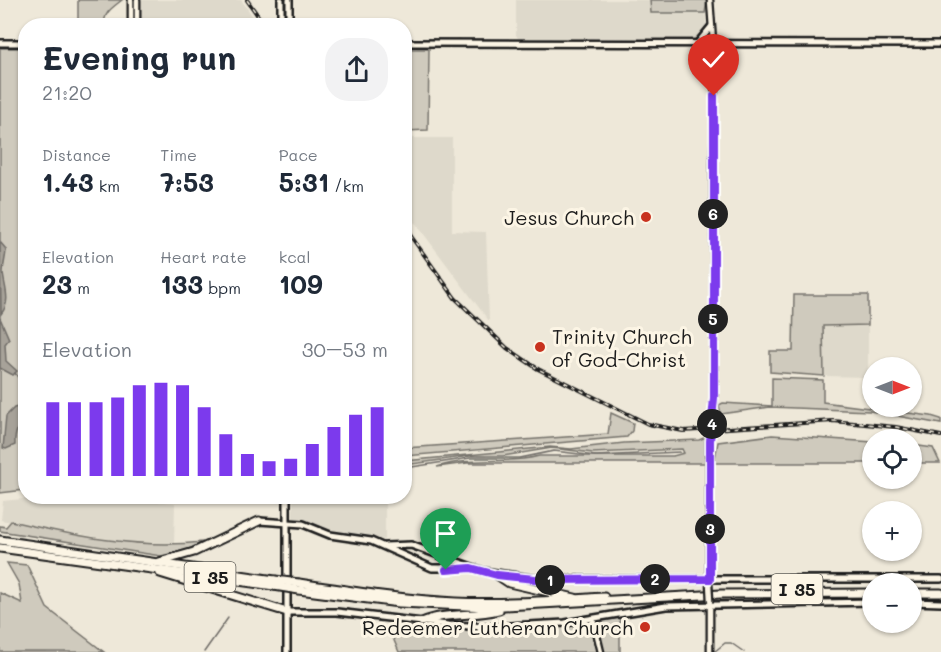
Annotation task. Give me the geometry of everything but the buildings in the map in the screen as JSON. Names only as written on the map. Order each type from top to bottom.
[{"type":"highway","points":[[155,563],[194,552],[259,521]]},
{"type":"highway","name":"I 35","points":[[0,540],[410,604],[508,607],[680,596],[862,593]]},
{"type":"highway","name":"I 35","points":[[0,548],[275,583]]},
{"type":"highway","points":[[145,568],[287,612]]},
{"type":"highway","points":[[497,575],[509,583],[560,592],[578,599]]},
{"type":"highway","name":"I 35","points":[[299,587],[457,602],[578,599],[702,591],[862,589]]},
{"type":"highway","points":[[922,589],[941,588]]},
{"type":"highway","points":[[922,593],[941,593]]},
{"type":"highway","points":[[422,622],[434,618],[483,615],[508,607]]},
{"type":"main road","points":[[281,0],[281,18]]},
{"type":"main road","points":[[289,0],[289,18]]},
{"type":"main road","points":[[697,44],[711,27]]},
{"type":"main road","points":[[0,43],[18,43]]},
{"type":"main road","points":[[412,44],[941,44]]},
{"type":"main road","points":[[287,504],[287,652]]},
{"type":"main road","points":[[259,521],[309,525],[330,536],[364,539],[432,568],[471,568]]},
{"type":"main road","points":[[385,546],[418,546],[471,568],[497,575],[544,580],[941,579]]},
{"type":"main road","points":[[287,612],[337,612],[422,622],[493,627],[593,619],[666,606],[710,602],[862,602]]},
{"type":"main road","points":[[922,602],[941,603]]},
{"type":"street","points":[[131,0],[131,18]]},
{"type":"street","points":[[136,0],[137,18]]},
{"type":"street","points":[[710,0],[715,70],[714,412],[710,441],[710,652]]},
{"type":"street","points":[[593,619],[601,652]]},
{"type":"shaded area","points":[[78,0],[122,0],[112,8],[105,18],[78,18]]},
{"type":"shaded area","points":[[139,0],[241,0],[254,18],[140,18]]},
{"type":"shaded area","points":[[516,0],[650,0],[651,13],[705,13],[707,29],[701,38],[696,39],[518,38],[516,35]]},
{"type":"shaded area","points":[[650,0],[707,0],[705,13],[651,13]]},
{"type":"shaded area","points":[[0,48],[18,48],[18,491],[0,493]]},
{"type":"shaded area","points":[[412,49],[429,49],[428,130],[412,131]]},
{"type":"shaded area","points":[[412,138],[452,138],[452,231],[486,232],[489,321],[412,218]]},
{"type":"shaded area","points":[[0,242],[6,249],[3,273],[7,299],[1,314]]},
{"type":"shaded area","points":[[794,295],[868,295],[868,325],[823,326],[824,376],[770,372],[770,351],[793,351]]},
{"type":"shaded area","points":[[0,318],[9,339],[5,344],[6,361],[17,371],[13,375],[0,368]]},
{"type":"shaded area","points":[[823,325],[868,325],[868,357],[862,357],[862,377],[824,376]]},
{"type":"shaded area","points":[[772,378],[823,380],[823,402],[862,407],[862,411],[770,407],[721,414],[719,405],[723,403],[772,406]]},
{"type":"shaded area","points":[[18,407],[15,445],[6,449],[3,448],[6,416]]},
{"type":"shaded area","points":[[611,413],[633,423],[632,431],[627,437],[412,455],[412,448],[608,434]]},
{"type":"shaded area","points":[[931,416],[941,419],[941,424],[903,417]]},
{"type":"shaded area","points":[[772,435],[862,441],[862,463],[714,463],[718,442]]},
{"type":"shaded area","points":[[706,437],[708,463],[467,463],[437,467],[462,462],[514,460],[539,456],[673,456],[684,453],[682,449],[593,453],[552,448],[503,456],[470,456],[412,464],[412,460],[550,447],[571,449],[624,443],[699,440]]},
{"type":"shaded area","points":[[922,446],[933,448],[940,463],[922,463]]},
{"type":"shaded area","points":[[18,499],[18,504],[175,504],[174,545],[140,545],[1,520],[3,501]]},
{"type":"shaded area","points":[[293,504],[385,504],[385,540],[329,530],[293,518]]},
{"type":"shaded area","points":[[11,521],[106,540],[154,544],[203,542],[185,551],[161,556],[0,531],[0,526],[6,527]]},
{"type":"shaded area","points":[[7,563],[27,565],[47,608],[104,652],[0,652],[0,593],[22,603],[19,584]]},
{"type":"shaded area","points":[[620,617],[620,652],[399,652],[393,638],[414,625],[505,630],[544,628]]},
{"type":"waterway","points":[[15,373],[18,377]]},
{"type":"waterway","points":[[412,467],[470,458],[520,458],[554,451],[596,456],[680,452]]},
{"type":"waterway","points":[[204,652],[228,618]]},
{"type":"waterway","points":[[714,652],[725,643],[731,643],[744,652]]},
{"type":"railway","points":[[247,0],[259,18]]},
{"type":"railway","points":[[412,238],[455,298],[507,348],[538,369],[648,424],[683,431],[833,421],[896,427],[941,436]]},
{"type":"place","name":"Jesus Church","points":[[646,217]]},
{"type":"place","name":"Trinity Church of God-Christ","points":[[540,347]]},
{"type":"place","name":"Redeemer Lutheran Church","points":[[645,627]]},
{"type":"route","points":[[446,570],[471,568],[497,575],[544,580],[710,579],[710,441],[714,412],[714,96]]}]
